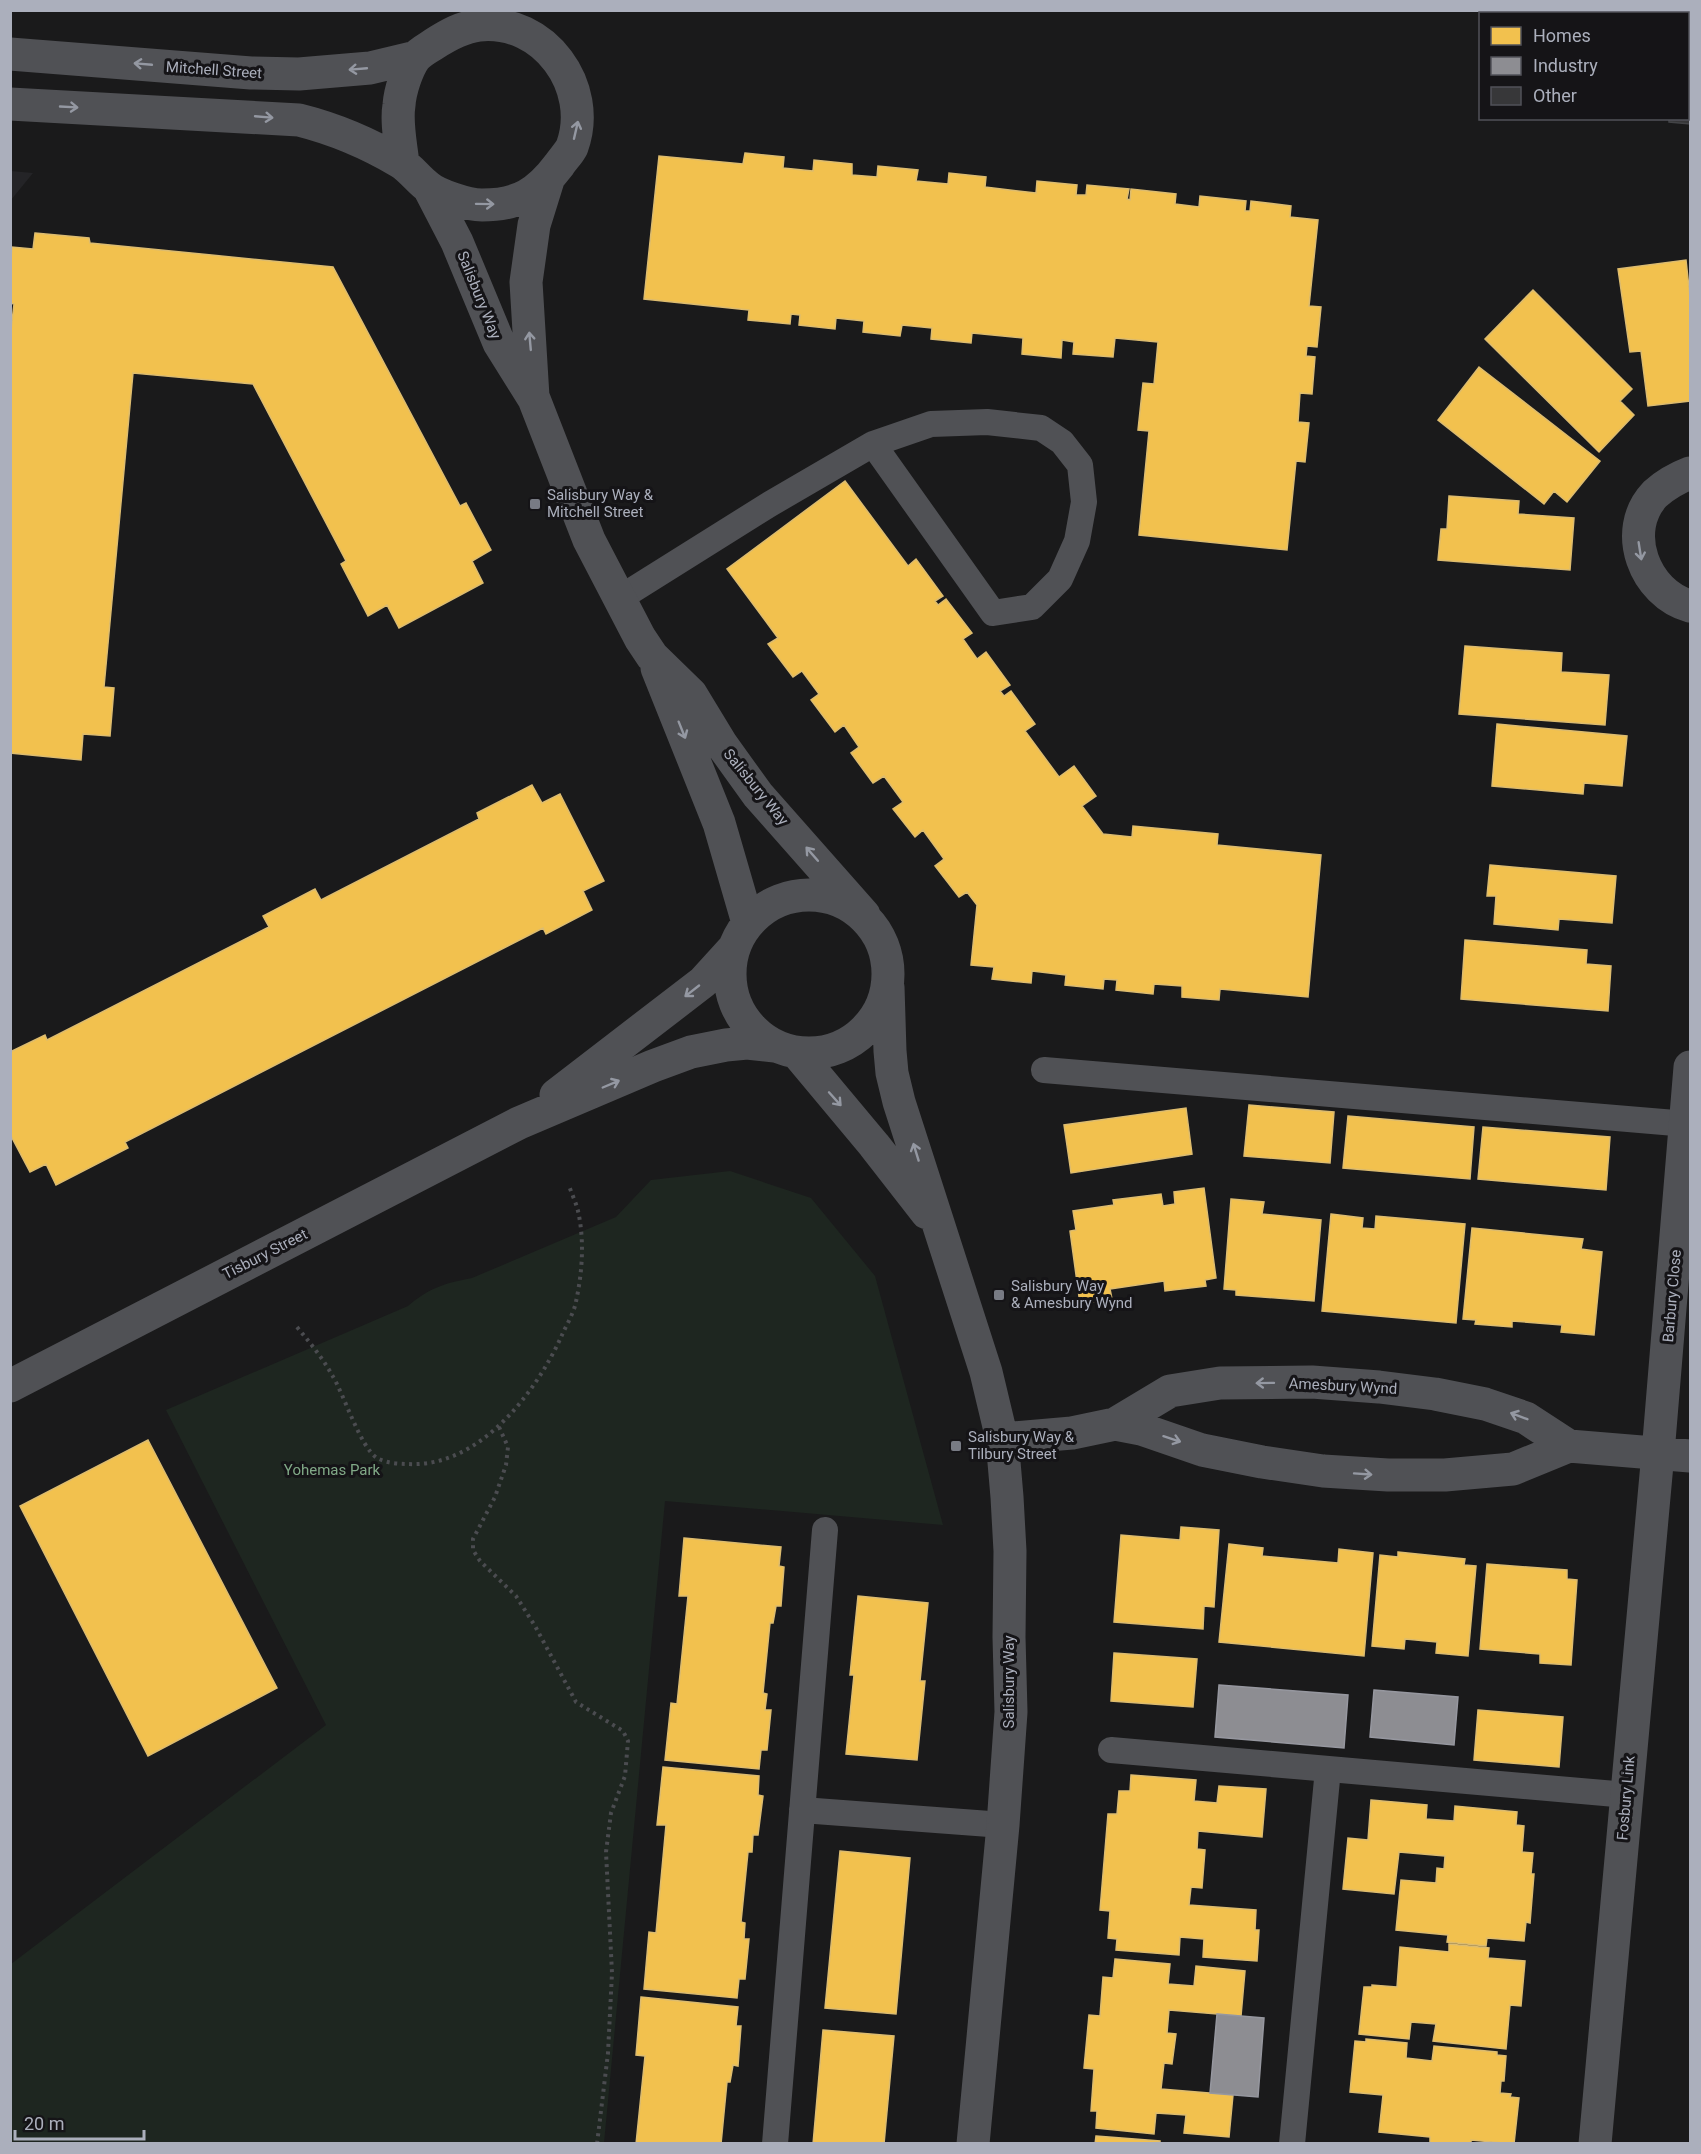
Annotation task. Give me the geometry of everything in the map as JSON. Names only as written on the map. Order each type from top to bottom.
[{"type":"street","points":[[10,104],[299,120],[330,128],[357,139],[403,164],[429,188],[453,198],[480,205],[509,203],[535,192],[548,180],[571,149],[578,121],[574,90],[561,62],[538,26],[511,28],[456,22],[416,57],[407,75],[399,105],[403,164]]},
{"type":"street","name":"Mitchell Street","points":[[10,54],[251,73],[299,74],[370,68],[416,57]]},
{"type":"street","name":"Salisbury Way","points":[[534,399],[526,282],[534,225],[548,180]]},
{"type":"street","name":"Salisbury Way","points":[[429,188],[458,242],[499,343],[534,399],[589,540],[640,638],[652,656],[719,823],[740,936]]},
{"type":"street","points":[[1690,473],[1671,481],[1653,496],[1642,516],[1638,538],[1641,560],[1652,580],[1668,596],[1690,606]]},
{"type":"street","name":"Salisbury Way","points":[[652,656],[691,694],[722,745],[758,795],[864,915]]},
{"type":"street","points":[[816,894],[842,901],[864,915],[879,935],[888,960],[888,987],[879,1012],[863,1032],[840,1047],[787,1050],[764,1039],[746,1020],[734,997],[730,972],[740,936],[766,906],[791,896],[816,894]]},
{"type":"street","name":"Tisbury Street","points":[[519,1123],[703,982],[740,936]]},
{"type":"street","name":"Salisbury Way","points":[[888,987],[892,1073],[986,1372],[1002,1439],[1010,1551],[1011,1712],[1003,1825],[973,2144]]},
{"type":"street","name":"Tisbury Street","points":[[10,1386],[519,1123],[691,1052],[747,1043],[787,1050]]},
{"type":"street","name":"Salisbury Way","points":[[787,1050],[874,1145],[939,1228]]},
{"type":"street","name":"Barbury Close","points":[[1658,1453],[1690,1067]]},
{"type":"street","name":"Amesbury Wynd","points":[[1002,1439],[1072,1433],[1115,1424],[1170,1391],[1220,1383],[1312,1382],[1390,1388],[1485,1404],[1526,1418],[1569,1446]]},
{"type":"street","name":"Amesbury Wynd","points":[[1115,1424],[1141,1429],[1202,1450],[1262,1462],[1323,1471],[1388,1475],[1445,1475],[1512,1469],[1569,1446],[1690,1456]]},
{"type":"street","name":"Fosbury Link","points":[[1595,2144],[1658,1453]]},
{"type":"lane","points":[[620,598],[770,504],[873,444],[931,424],[987,422],[1041,428],[1062,442],[1080,465],[1084,502],[1077,541],[1059,579],[1032,607],[993,613],[873,444]]},
{"type":"lane","points":[[1044,1070],[1687,1124]]},
{"type":"lane","points":[[775,2144],[825,1530]]},
{"type":"lane","points":[[1111,1750],[1627,1796]]},
{"type":"lane","points":[[1292,2144],[1328,1769]]},
{"type":"lane","points":[[802,1810],[1003,1825]]},
{"type":"path","points":[[297,1327],[322,1357],[367,1449],[378,1458],[395,1464],[419,1465],[441,1460],[465,1450],[499,1427],[529,1392],[554,1352],[574,1308],[583,1254],[578,1211],[569,1186]]},
{"type":"path","points":[[499,1427],[508,1447],[506,1465],[495,1497],[473,1539],[473,1550],[516,1596],[576,1702],[614,1724],[623,1731],[628,1741],[625,1776],[611,1813],[606,1852],[612,1973],[610,2022],[597,2144]]},
{"type":"shaded area","points":[[10,171],[33,173],[11,200]]},
{"type":"green space","name":"Yohemas Park","points":[[730,1171],[811,1198],[875,1276],[943,1525],[665,1501],[604,2143],[11,2143],[11,1964],[326,1725],[166,1410],[408,1306],[438,1287],[472,1278],[616,1217],[651,1180]]},
{"type":"building: Homes","points":[[745,153],[784,157],[783,168],[813,171],[814,160],[852,164],[852,175],[877,177],[878,166],[918,170],[916,181],[948,184],[949,173],[986,177],[985,187],[1036,193],[1037,181],[1077,185],[1076,195],[1086,195],[1087,185],[1129,189],[1127,199],[1130,200],[1131,189],[1176,194],[1175,204],[1199,207],[1200,196],[1246,201],[1245,211],[1250,211],[1251,201],[1291,206],[1290,217],[1318,220],[1309,306],[1321,307],[1317,347],[1307,346],[1306,356],[1315,357],[1312,394],[1300,393],[1298,422],[1309,423],[1305,462],[1296,461],[1287,550],[1139,535],[1149,431],[1138,430],[1143,383],[1154,384],[1158,342],[1115,338],[1113,357],[1073,354],[1074,342],[1062,340],[1061,358],[1022,354],[1023,338],[972,333],[971,343],[931,339],[932,328],[902,325],[900,336],[863,332],[864,321],[836,318],[835,329],[799,325],[800,315],[791,314],[790,324],[748,320],[749,310],[644,299],[659,156],[743,164]]},
{"type":"building: Homes","points":[[35,233],[89,238],[90,243],[333,267],[460,506],[466,503],[491,550],[472,561],[483,583],[399,628],[387,605],[368,616],[341,564],[346,561],[253,384],[133,373],[104,687],[114,688],[110,736],[83,734],[81,760],[10,753],[10,339],[14,304],[10,303],[10,269],[12,247],[33,249]]},
{"type":"building: Homes","points":[[1686,260],[1690,297],[1690,401],[1648,406],[1641,351],[1630,352],[1618,269]]},
{"type":"building: Homes","points":[[1533,290],[1632,389],[1620,401],[1634,415],[1599,452],[1485,339]]},
{"type":"building: Homes","points":[[1479,367],[1600,461],[1567,502],[1554,491],[1544,504],[1438,420]]},
{"type":"building: Homes","points":[[845,481],[908,566],[916,559],[943,596],[935,601],[938,605],[946,599],[972,633],[963,639],[977,659],[986,652],[1010,685],[1000,691],[1004,696],[1011,691],[1035,724],[1025,731],[1059,777],[1074,766],[1096,796],[1082,806],[1103,834],[1132,837],[1133,826],[1218,834],[1217,845],[1321,855],[1308,997],[1220,989],[1219,1000],[1182,997],[1182,986],[1154,984],[1153,994],[1116,990],[1117,980],[1104,979],[1103,989],[1065,985],[1066,975],[1032,971],[1031,983],[992,979],[994,967],[971,965],[977,905],[967,892],[959,897],[935,866],[944,859],[923,830],[915,837],[893,809],[903,802],[884,776],[873,783],[851,753],[859,747],[844,725],[835,732],[811,700],[819,694],[802,671],[793,677],[768,644],[778,638],[727,569]]},
{"type":"building: Homes","points":[[1449,496],[1519,501],[1518,514],[1574,518],[1570,570],[1438,560],[1441,529],[1447,529]]},
{"type":"building: Homes","points":[[1465,646],[1562,653],[1561,672],[1609,675],[1605,725],[1459,714]]},
{"type":"building: Homes","points":[[1497,724],[1627,736],[1622,786],[1584,783],[1583,794],[1492,786]]},
{"type":"building: Homes","points":[[532,785],[542,803],[560,794],[604,881],[583,891],[592,910],[546,934],[543,928],[125,1142],[128,1148],[56,1185],[46,1164],[30,1172],[10,1134],[10,1052],[45,1035],[47,1040],[269,927],[263,916],[315,889],[321,900],[479,819],[477,813]]},
{"type":"building: Homes","points":[[1490,865],[1616,876],[1612,923],[1559,919],[1558,930],[1494,924],[1496,896],[1487,896]]},
{"type":"building: Homes","points":[[1465,940],[1587,950],[1586,964],[1611,966],[1608,1011],[1461,999]]},
{"type":"building: Homes","points":[[1249,1105],[1334,1112],[1330,1163],[1244,1156]]},
{"type":"building: Homes","points":[[1186,1108],[1192,1154],[1071,1173],[1064,1125]]},
{"type":"building: Homes","points":[[1348,1116],[1474,1127],[1470,1179],[1343,1168]]},
{"type":"building: Homes","points":[[1483,1127],[1610,1137],[1606,1190],[1478,1179]]},
{"type":"building: Homes","points":[[1204,1188],[1216,1278],[1205,1280],[1206,1286],[1165,1291],[1164,1281],[1110,1289],[1112,1299],[1080,1304],[1070,1231],[1076,1230],[1073,1211],[1114,1205],[1113,1200],[1161,1194],[1163,1206],[1175,1204],[1174,1192]]},
{"type":"building: Homes","points":[[1231,1199],[1264,1202],[1262,1214],[1321,1220],[1314,1301],[1236,1295],[1236,1290],[1224,1289]]},
{"type":"building: Homes","points":[[1331,1214],[1363,1218],[1362,1228],[1375,1229],[1376,1216],[1465,1224],[1456,1323],[1322,1311]]},
{"type":"building: Homes","points":[[1472,1228],[1583,1239],[1581,1249],[1602,1252],[1594,1335],[1561,1332],[1562,1325],[1512,1321],[1512,1327],[1475,1324],[1476,1320],[1463,1319]]},
{"type":"building: Homes","points":[[148,1440],[277,1688],[148,1756],[20,1506]]},
{"type":"building: Homes","points":[[1181,1527],[1219,1530],[1214,1607],[1204,1606],[1203,1629],[1114,1622],[1121,1535],[1180,1540]]},
{"type":"building: Homes","points":[[684,1538],[781,1547],[779,1566],[784,1567],[781,1606],[776,1606],[773,1623],[770,1623],[763,1693],[767,1694],[765,1710],[771,1710],[767,1750],[761,1750],[759,1769],[665,1760],[671,1703],[677,1704],[688,1596],[679,1596]]},
{"type":"building: Homes","points":[[1229,1544],[1263,1548],[1262,1556],[1338,1563],[1339,1549],[1373,1553],[1364,1656],[1219,1642]]},
{"type":"building: Homes","points":[[1398,1552],[1465,1559],[1464,1565],[1476,1566],[1468,1656],[1436,1653],[1437,1642],[1405,1639],[1404,1649],[1372,1646],[1380,1555],[1398,1557]]},
{"type":"building: Homes","points":[[1487,1564],[1567,1570],[1567,1579],[1577,1580],[1571,1665],[1540,1663],[1540,1654],[1480,1649]]},
{"type":"building: Homes","points":[[858,1596],[928,1603],[920,1681],[925,1681],[917,1760],[846,1754],[854,1675],[850,1675]]},
{"type":"building: Homes","points":[[1114,1653],[1197,1659],[1193,1707],[1111,1701]]},
{"type":"building: Homes","points":[[1478,1710],[1563,1717],[1559,1767],[1474,1760]]},
{"type":"building: Homes","points":[[663,1767],[759,1776],[758,1795],[763,1796],[758,1835],[753,1835],[752,1852],[748,1852],[741,1922],[745,1923],[744,1939],[749,1939],[745,1979],[739,1979],[737,1998],[644,1989],[649,1932],[656,1933],[666,1825],[657,1825]]},
{"type":"building: Homes","points":[[1131,1775],[1196,1780],[1194,1801],[1217,1803],[1219,1786],[1266,1789],[1262,1837],[1198,1831],[1197,1849],[1205,1850],[1202,1888],[1191,1887],[1189,1905],[1256,1910],[1255,1930],[1259,1930],[1257,1961],[1203,1957],[1204,1939],[1180,1937],[1179,1955],[1116,1950],[1117,1939],[1108,1938],[1110,1911],[1100,1910],[1108,1814],[1117,1814],[1119,1791],[1130,1791]]},
{"type":"building: Homes","points":[[1371,1800],[1427,1805],[1426,1819],[1454,1821],[1455,1806],[1517,1812],[1516,1825],[1524,1826],[1522,1852],[1533,1853],[1531,1874],[1534,1874],[1530,1923],[1526,1922],[1524,1941],[1487,1938],[1486,1946],[1447,1942],[1448,1935],[1396,1930],[1401,1880],[1436,1883],[1437,1868],[1444,1869],[1445,1856],[1399,1852],[1394,1894],[1343,1889],[1348,1838],[1368,1840]]},
{"type":"building: Homes","points":[[840,1851],[910,1858],[896,2014],[825,2008]]},
{"type":"building: Homes","points":[[1449,1944],[1489,1948],[1488,1958],[1525,1961],[1521,2006],[1510,2005],[1506,2049],[1433,2041],[1436,2024],[1411,2022],[1409,2039],[1359,2034],[1364,1987],[1372,1987],[1372,1985],[1397,1987],[1400,1947],[1449,1952]]},
{"type":"building: Homes","points":[[1115,1959],[1170,1964],[1168,1984],[1194,1986],[1196,1966],[1245,1971],[1241,2016],[1169,2010],[1167,2033],[1176,2034],[1172,2064],[1164,2063],[1161,2089],[1233,2095],[1229,2137],[1184,2133],[1186,2115],[1156,2113],[1154,2134],[1096,2128],[1097,2111],[1091,2111],[1094,2069],[1084,2068],[1089,2015],[1100,2016],[1103,1977],[1113,1978]]},
{"type":"building: Homes","points":[[641,1997],[738,2007],[736,2026],[741,2026],[738,2066],[733,2065],[730,2082],[727,2082],[721,2144],[636,2144],[645,2056],[636,2055]]},
{"type":"building: Homes","points":[[823,2030],[894,2036],[884,2144],[813,2144]]},
{"type":"building: Homes","points":[[1366,2039],[1407,2043],[1406,2058],[1432,2061],[1434,2046],[1497,2052],[1497,2055],[1506,2056],[1504,2081],[1501,2081],[1500,2093],[1511,2094],[1510,2097],[1519,2098],[1514,2144],[1471,2140],[1471,2144],[1430,2144],[1430,2137],[1379,2132],[1383,2095],[1350,2092],[1355,2041],[1366,2042]]},
{"type":"building: Homes","points":[[1096,2136],[1160,2141],[1160,2144],[1095,2144]]},
{"type":"building: Industry","points":[[1219,1685],[1348,1695],[1344,1748],[1215,1737]]},
{"type":"building: Industry","points":[[1374,1690],[1458,1697],[1454,1745],[1370,1737]]},
{"type":"building: Industry","points":[[1217,2014],[1264,2018],[1258,2097],[1210,2093]]},
{"type":"building: Other","points":[[1678,10],[1690,10],[1690,124],[1669,122],[1669,120],[1689,120],[1689,12],[1678,12]]},
{"type":"place","name":"Salisbury Way & Mitchell Street","points":[[535,504]]},
{"type":"place","name":"Salisbury Way & Amesbury Wynd","points":[[999,1295]]},
{"type":"place","name":"Salisbury Way & Tilbury Street","points":[[956,1446]]}]
